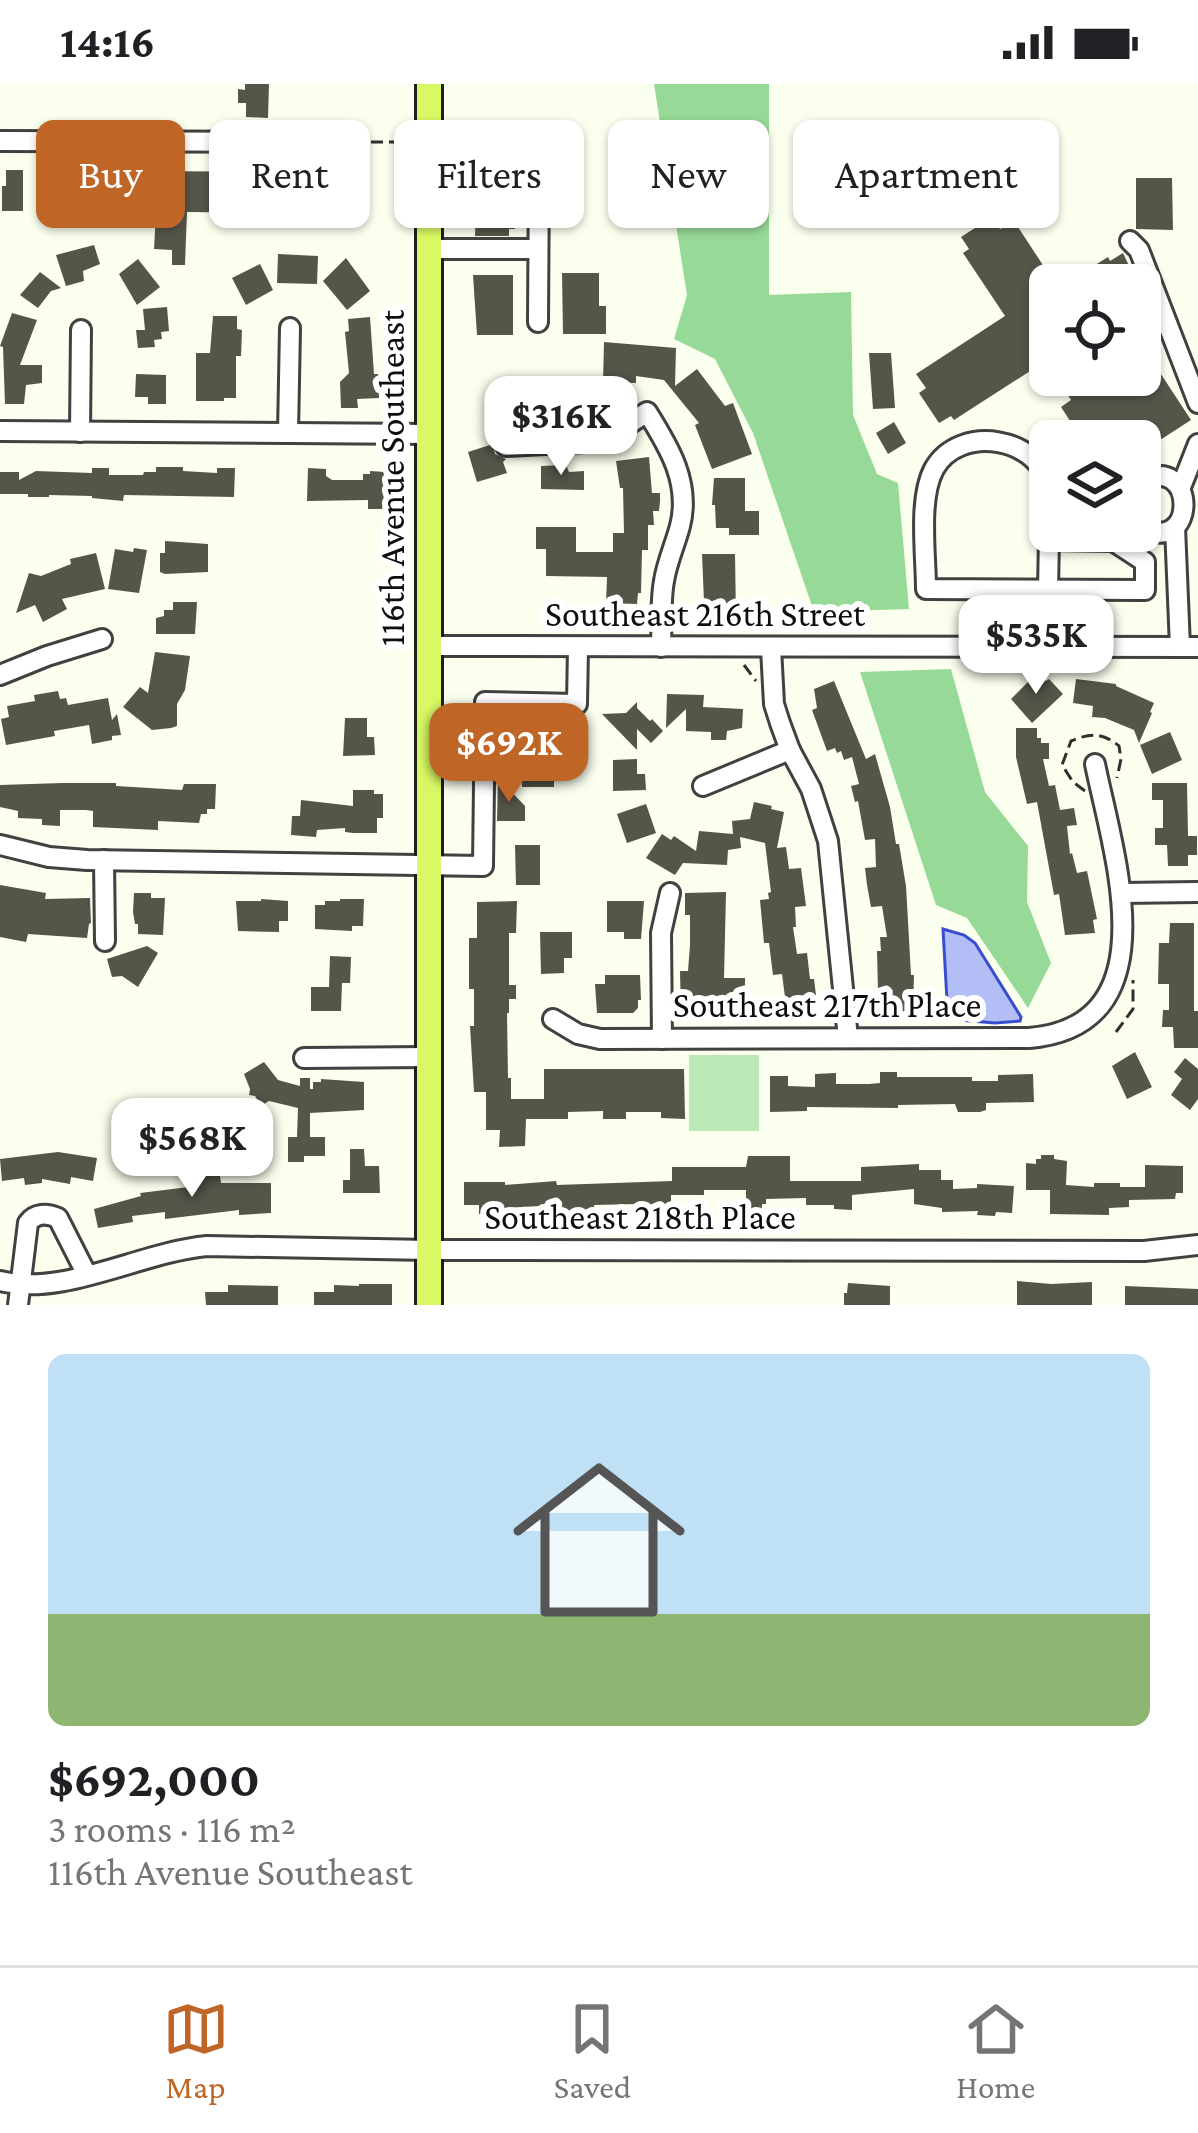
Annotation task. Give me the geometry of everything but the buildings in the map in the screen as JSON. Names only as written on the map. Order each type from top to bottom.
[{"type":"main road","name":"116th Avenue Southeast","points":[[429,84],[429,120]]},
{"type":"main road","name":"116th Avenue Southeast","points":[[429,228],[429,1305]]},
{"type":"street","points":[[0,141],[209,142]]},
{"type":"street","points":[[538,228],[538,322]]},
{"type":"street","points":[[1130,241],[1139,250],[1198,403]]},
{"type":"street","points":[[429,249],[538,249]]},
{"type":"street","points":[[288,433],[290,328]]},
{"type":"street","points":[[80,432],[81,330]]},
{"type":"street","points":[[506,446],[604,441],[647,412],[669,448],[682,493],[681,521],[663,587],[661,647]]},
{"type":"street","points":[[0,431],[428,434]]},
{"type":"street","points":[[1029,453],[1015,446],[975,442],[942,457],[926,496],[926,589],[1145,590],[1145,562],[1129,552]]},
{"type":"street","points":[[1181,487],[1198,443]]},
{"type":"street","points":[[1161,476],[1173,479],[1186,497],[1183,519],[1161,532]]},
{"type":"street","points":[[1175,527],[1189,647]]},
{"type":"street","points":[[1047,647],[1049,552]]},
{"type":"street","points":[[0,676],[102,639]]},
{"type":"street","name":"Southeast 216th Street","points":[[428,646],[1189,647]]},
{"type":"street","points":[[0,845],[49,856],[104,860],[482,866],[485,703],[577,704],[578,647]]},
{"type":"street","points":[[771,648],[774,704],[790,750],[812,789],[828,841],[848,1038]]},
{"type":"street","points":[[703,785],[790,750]]},
{"type":"street","points":[[1095,764],[1121,893],[1198,892]]},
{"type":"street","points":[[104,860],[105,941]]},
{"type":"street","points":[[662,1039],[661,933],[670,893]]},
{"type":"street","name":"Southeast 217th Place","points":[[553,1019],[600,1040],[1045,1036],[1070,1029],[1098,1007],[1116,981],[1121,893]]},
{"type":"street","points":[[304,1058],[429,1057]]},
{"type":"street","name":"Southeast 218th Place","points":[[87,1275],[58,1218],[42,1214],[32,1218],[12,1290],[64,1281],[87,1275],[176,1249],[208,1246],[1144,1251],[1198,1245]]},
{"type":"path","points":[[1116,1032],[1133,1009],[1133,969]]},
{"type":"green space","points":[[654,84],[769,84],[769,120],[660,120]]},
{"type":"green space","points":[[677,228],[769,228],[769,295],[851,292],[853,415],[877,474],[898,483],[909,609],[814,612],[753,433],[715,359],[674,339],[687,295]]},
{"type":"green space","points":[[951,669],[985,792],[1028,846],[1027,902],[1051,963],[1028,1008],[967,918],[936,905],[860,672]]},
{"type":"green space","points":[[689,1055],[759,1055],[759,1131],[689,1131]]},
{"type":"water","points":[[943,929],[975,943],[1020,1021],[948,1019]]}]
